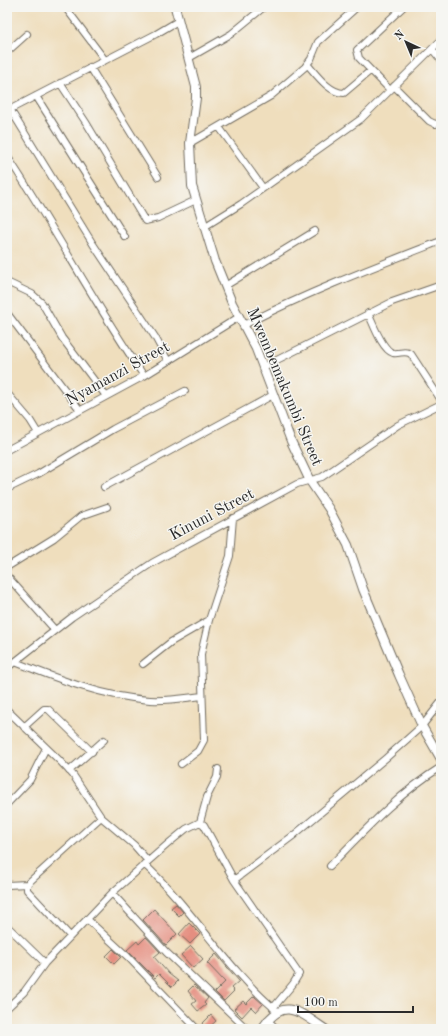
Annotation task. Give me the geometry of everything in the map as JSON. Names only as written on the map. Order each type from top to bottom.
[{"type":"street","points":[[66,7],[105,60]]},
{"type":"street","name":"Mwembemakumbi Street","points":[[175,7],[194,75],[196,98],[190,143],[190,167],[196,200],[215,261],[239,317],[263,367],[290,440],[310,481],[329,509],[348,545],[374,616],[422,726],[441,759]]},
{"type":"street","points":[[189,58],[231,34],[264,7]]},
{"type":"street","points":[[190,143],[271,96],[307,64],[318,42],[357,7]]},
{"type":"street","points":[[402,7],[357,50],[359,58],[370,71],[392,88],[429,121],[435,124],[441,123]]},
{"type":"street","points":[[168,361],[155,337],[93,244],[9,110],[156,34],[178,21]]},
{"type":"street","points":[[7,52],[27,34]]},
{"type":"street","points":[[204,227],[241,204],[342,134],[361,119],[441,40]]},
{"type":"street","points":[[432,49],[441,60]]},
{"type":"street","points":[[307,64],[320,78],[339,93],[344,93],[370,71]]},
{"type":"street","points":[[90,67],[158,177]]},
{"type":"street","points":[[60,83],[87,124],[145,221],[158,218],[196,200]]},
{"type":"street","points":[[36,96],[125,237]]},
{"type":"street","points":[[219,127],[263,188]]},
{"type":"street","points":[[7,156],[34,197],[105,317],[144,376]]},
{"type":"street","points":[[225,286],[315,231]]},
{"type":"street","points":[[244,325],[305,295],[405,254],[441,241]]},
{"type":"street","points":[[7,282],[32,294],[42,303],[58,332],[106,396]]},
{"type":"street","points":[[263,367],[368,313],[392,302],[441,285]]},
{"type":"street","points":[[7,313],[80,410]]},
{"type":"street","points":[[368,313],[386,349],[392,352],[407,352],[411,354],[441,400]]},
{"type":"street","name":"Nyamanzi Street","points":[[7,450],[144,376],[239,317]]},
{"type":"street","points":[[7,489],[38,474],[114,429],[185,391]]},
{"type":"street","points":[[7,393],[30,420],[38,433]]},
{"type":"street","points":[[104,487],[273,395]]},
{"type":"street","name":"Kinuni Street","points":[[8,667],[55,630],[152,563],[297,484],[322,476],[398,424],[441,404]]},
{"type":"street","points":[[7,567],[54,538],[81,516],[107,507]]},
{"type":"street","points":[[181,764],[191,758],[202,746],[205,731],[201,654],[209,620],[230,556],[233,518]]},
{"type":"street","points":[[7,576],[55,630]]},
{"type":"street","points":[[143,664],[171,642],[209,620]]},
{"type":"street","points":[[15,662],[67,681],[118,696],[152,700],[202,696]]},
{"type":"street","points":[[234,880],[294,835],[386,758],[422,726],[441,702]]},
{"type":"street","points":[[24,727],[44,709],[48,708],[92,752]]},
{"type":"street","points":[[7,710],[69,771],[101,817],[134,846],[218,949],[257,993],[275,1009],[290,1010],[302,1014],[325,1029]]},
{"type":"street","points":[[69,771],[104,740]]},
{"type":"street","points":[[7,804],[30,780],[46,748]]},
{"type":"street","points":[[330,866],[375,820],[406,793],[441,767]]},
{"type":"street","points":[[7,1008],[24,992],[45,963],[112,893],[146,862],[186,829],[200,822],[207,797],[217,777],[218,769]]},
{"type":"street","points":[[7,885],[27,884],[101,817]]},
{"type":"street","points":[[200,822],[204,825],[234,880],[299,974],[262,1029]]},
{"type":"street","points":[[27,884],[27,890],[70,936]]},
{"type":"street","points":[[112,893],[166,952],[248,1029]]},
{"type":"street","points":[[87,918],[123,952],[198,1029]]},
{"type":"street","points":[[7,926],[45,963]]},
{"type":"street","points":[[267,1020],[277,1029]]},
{"type":"building","points":[[176,904],[183,912],[179,916],[171,908]]},
{"type":"building","points":[[154,909],[177,934],[166,945],[143,920]]},
{"type":"building","points":[[189,923],[200,934],[190,944],[179,934]]},
{"type":"building","points":[[146,937],[160,952],[154,957],[169,974],[178,981],[172,987],[159,974],[155,978],[127,950],[137,941],[139,944]]},
{"type":"building","points":[[191,946],[203,959],[193,968],[181,955]]},
{"type":"building","points":[[113,949],[121,957],[114,964],[106,956]]},
{"type":"building","points":[[216,954],[239,981],[231,988],[234,991],[224,1001],[215,992],[225,982],[207,963]]},
{"type":"building","points":[[194,985],[208,998],[204,1003],[206,1005],[198,1011],[192,1004],[196,1001],[188,991]]},
{"type":"building","points":[[254,996],[263,1004],[256,1012],[251,1007],[242,1017],[234,1009],[243,1001],[246,1004]]},
{"type":"building","points":[[211,1015],[216,1021],[207,1029],[201,1029],[200,1026]]}]
